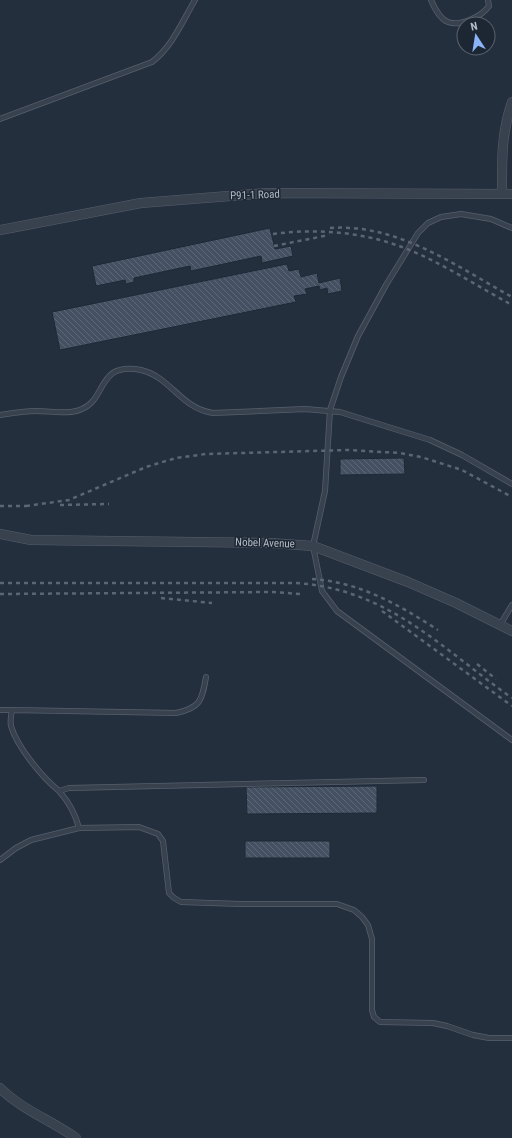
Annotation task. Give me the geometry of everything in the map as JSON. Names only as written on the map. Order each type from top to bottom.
[{"type":"street","points":[[502,194],[502,138],[505,120],[512,102]]},
{"type":"street","name":"P91-1 Road","points":[[0,230],[141,203],[234,195],[267,193],[512,194]]},
{"type":"street","name":"Nobel Avenue","points":[[0,534],[31,540],[270,543],[313,546],[408,582],[512,631]]},
{"type":"street","points":[[0,1088],[20,1106],[59,1126],[76,1138]]},
{"type":"lane","points":[[0,119],[152,62],[162,54],[171,42],[195,0]]},
{"type":"lane","points":[[431,0],[440,15],[448,22],[460,22],[475,18],[485,12],[489,6],[488,0]]},
{"type":"lane","points":[[512,228],[492,219],[461,214],[441,217],[428,223],[418,233],[386,285],[358,336],[330,410],[325,490],[313,546],[322,591],[337,611],[512,740]]},
{"type":"lane","points":[[0,416],[15,412],[72,412],[82,409],[90,404],[105,379],[112,373],[131,369],[140,370],[160,377],[185,401],[201,411],[213,413],[305,409],[330,410],[357,416],[430,440],[462,455],[512,484]]},
{"type":"lane","points":[[500,625],[512,604]]},
{"type":"lane","points":[[0,710],[176,713],[188,711],[197,706],[202,697],[206,677]]},
{"type":"lane","points":[[12,710],[10,724],[19,743],[50,784],[69,802],[76,815],[79,828]]},
{"type":"lane","points":[[59,791],[69,788],[424,780]]},
{"type":"lane","points":[[0,860],[16,848],[31,840],[79,828],[139,827],[158,834],[162,841],[165,852],[169,893],[181,902],[241,904],[325,903],[341,905],[354,910],[362,917],[368,926],[372,938],[371,1001],[374,1017],[380,1022],[422,1022],[440,1024],[473,1035],[489,1038],[512,1038]]},
{"type":"building","points":[[270,228],[275,249],[291,246],[293,256],[262,263],[261,256],[191,271],[190,266],[134,278],[134,282],[126,284],[125,280],[96,286],[92,266]]},
{"type":"building","points":[[287,264],[289,271],[299,269],[301,277],[317,273],[319,283],[340,278],[342,291],[328,294],[327,288],[320,290],[319,286],[305,289],[307,294],[294,296],[296,302],[60,350],[52,312]]},
{"type":"building","points":[[404,458],[405,474],[340,475],[340,459]]},
{"type":"building","points":[[377,786],[377,813],[247,814],[246,787]]},
{"type":"building","points":[[245,841],[330,841],[330,858],[245,858]]},
{"type":"railway","points":[[330,228],[355,228],[379,232],[402,239],[447,260],[512,297]]},
{"type":"railway","points":[[273,234],[307,231],[341,233],[358,235],[391,243],[434,261],[512,305]]},
{"type":"railway","points":[[274,246],[329,235]]},
{"type":"railway","points":[[26,506],[69,500],[146,467],[176,458],[206,454],[348,450],[400,453],[421,457],[462,470],[512,497]]},
{"type":"railway","points":[[60,505],[109,504]]},
{"type":"railway","points":[[0,506],[30,506]]},
{"type":"railway","points":[[312,579],[346,585],[378,596],[409,612],[438,630]]},
{"type":"railway","points":[[0,583],[296,583],[329,588],[359,596],[412,624],[437,641],[512,698]]},
{"type":"railway","points":[[0,594],[273,592],[300,594]]},
{"type":"railway","points":[[161,598],[212,603]]},
{"type":"railway","points":[[382,611],[512,706]]},
{"type":"railway","points":[[477,664],[496,679]]}]
